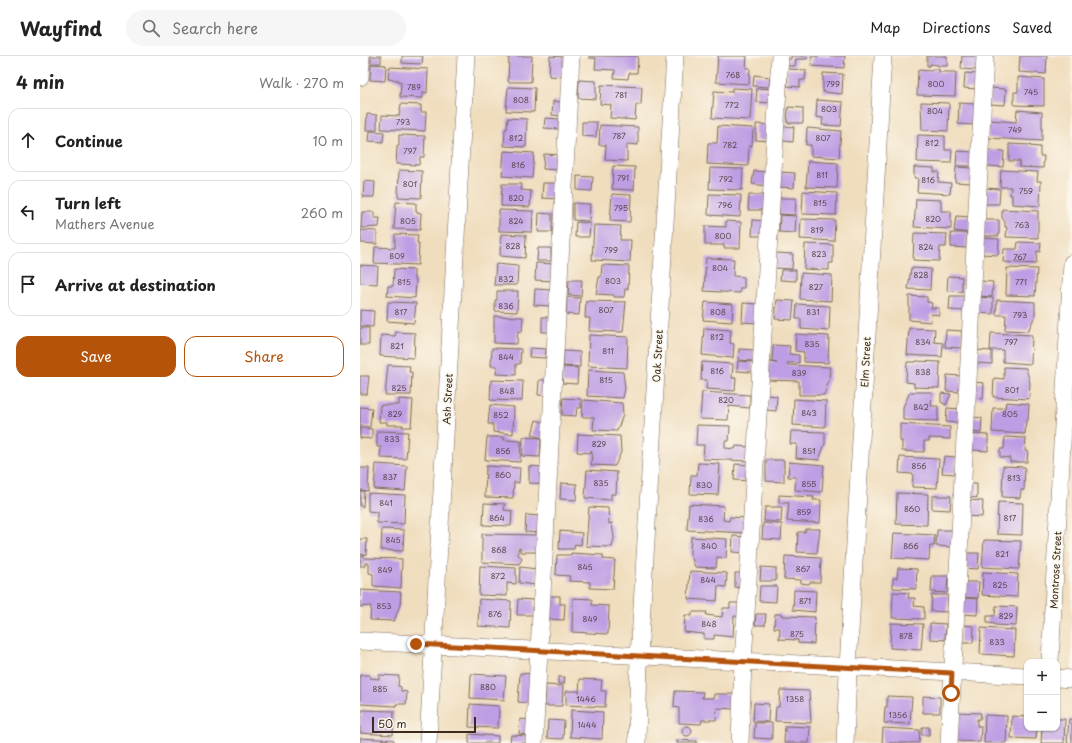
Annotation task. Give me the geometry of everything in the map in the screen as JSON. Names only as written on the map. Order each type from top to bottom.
[{"type":"street","points":[[360,77],[361,56]]},
{"type":"street","name":"Ash Street","points":[[428,743],[466,56]]},
{"type":"street","points":[[534,743],[571,56]]},
{"type":"street","name":"Oak Street","points":[[637,743],[639,657],[675,56]]},
{"type":"street","points":[[740,743],[743,662],[780,56]]},
{"type":"street","name":"Elm Street","points":[[845,743],[883,56]]},
{"type":"street","points":[[949,743],[985,56]]},
{"type":"street","name":"Montrose Street","points":[[1050,659],[1072,263]]},
{"type":"street","points":[[360,641],[848,668],[1024,676]]},
{"type":"street","points":[[1060,678],[1072,679]]},
{"type":"building","points":[[371,56],[381,56],[381,63],[371,63]]},
{"type":"building","points":[[402,56],[423,56],[422,64],[402,63]]},
{"type":"building","points":[[509,56],[532,56],[531,82],[508,82]]},
{"type":"building","points":[[550,56],[566,57],[565,77],[549,76]]},
{"type":"building","points":[[589,56],[638,56],[637,73],[629,73],[628,79],[614,78],[615,70],[595,69],[596,58],[589,58]]},
{"type":"building","points":[[718,56],[747,56],[746,68],[750,68],[749,84],[716,82]]},
{"type":"building","points":[[791,56],[807,56],[807,59],[796,59],[795,66],[787,66],[788,59],[791,59]]},
{"type":"building","points":[[812,56],[845,56],[844,68],[811,66]]},
{"type":"building","points":[[927,56],[947,56],[947,66],[930,64],[930,66],[927,66]]},
{"type":"building","points":[[962,56],[978,56],[978,70],[961,69]]},
{"type":"building","points":[[1020,56],[1047,56],[1046,74],[1019,72]]},
{"type":"building","points":[[371,64],[386,65],[385,81],[370,80]]},
{"type":"building","points":[[389,67],[428,69],[427,93],[423,92],[423,98],[400,97],[401,82],[398,82],[399,80],[388,79]]},
{"type":"building","points":[[787,69],[806,70],[805,80],[800,80],[800,87],[787,86]]},
{"type":"building","points":[[932,69],[939,69],[939,72],[956,72],[955,96],[917,95],[918,70],[932,71]]},
{"type":"building","points":[[823,73],[843,74],[842,94],[823,92]]},
{"type":"building","points":[[965,73],[978,74],[977,89],[964,88]]},
{"type":"building","points":[[754,75],[770,77],[769,87],[753,86]]},
{"type":"building","points":[[1018,77],[1044,79],[1044,106],[1014,105],[1014,92],[1018,92]]},
{"type":"building","points":[[579,80],[596,81],[596,99],[578,98]]},
{"type":"building","points":[[601,85],[642,87],[641,105],[636,105],[635,120],[610,118],[611,105],[600,104]]},
{"type":"building","points":[[508,87],[535,88],[534,112],[506,111]]},
{"type":"building","points":[[732,88],[752,89],[750,120],[712,118],[714,91],[732,92]]},
{"type":"building","points":[[757,88],[773,89],[772,103],[756,102]]},
{"type":"building","points":[[990,88],[1006,89],[1005,105],[989,104]]},
{"type":"building","points":[[817,100],[843,102],[841,126],[822,125],[823,118],[816,117]]},
{"type":"building","points":[[553,101],[563,102],[562,116],[552,115]]},
{"type":"building","points":[[921,102],[949,103],[948,131],[922,130]]},
{"type":"building","points":[[959,103],[975,104],[974,125],[958,124]]},
{"type":"building","points":[[401,104],[421,105],[421,112],[426,112],[425,131],[381,129],[382,115],[399,116]]},
{"type":"building","points":[[788,107],[803,108],[803,123],[787,123]]},
{"type":"building","points":[[1017,110],[1042,112],[1042,141],[988,138],[989,120],[1016,122]]},
{"type":"building","points":[[367,114],[377,115],[377,130],[366,130]]},
{"type":"building","points":[[508,118],[527,119],[526,147],[504,146],[505,129],[507,129]]},
{"type":"building","points":[[545,118],[561,119],[560,129],[544,128]]},
{"type":"building","points":[[582,122],[597,122],[596,137],[582,136]]},
{"type":"building","points":[[756,124],[771,125],[770,141],[756,140]]},
{"type":"building","points":[[600,125],[638,127],[638,145],[627,144],[627,161],[605,160],[606,145],[599,145]]},
{"type":"building","points":[[718,126],[753,128],[752,146],[749,146],[748,166],[707,164],[708,143],[717,143]]},
{"type":"building","points":[[784,126],[794,127],[793,142],[783,141]]},
{"type":"building","points":[[807,128],[841,131],[839,158],[811,156],[811,145],[806,145]]},
{"type":"building","points":[[370,131],[384,132],[383,142],[369,141]]},
{"type":"building","points":[[399,135],[425,136],[424,157],[420,157],[419,165],[396,164]]},
{"type":"building","points":[[918,135],[945,136],[945,150],[952,150],[951,163],[917,162]]},
{"type":"building","points":[[1009,144],[1040,147],[1040,156],[1044,156],[1043,168],[1019,167],[1020,161],[1009,161]]},
{"type":"building","points":[[988,150],[1004,151],[1003,167],[987,166]]},
{"type":"building","points":[[504,151],[534,153],[532,178],[502,176]]},
{"type":"building","points":[[957,151],[974,152],[973,166],[956,166]]},
{"type":"building","points":[[544,154],[562,155],[561,170],[543,169]]},
{"type":"building","points":[[808,161],[838,163],[837,188],[806,187]]},
{"type":"building","points":[[613,166],[635,167],[634,190],[612,189]]},
{"type":"building","points":[[914,167],[934,168],[934,172],[939,172],[938,182],[951,183],[950,194],[917,192],[918,178],[914,178]]},
{"type":"building","points":[[956,167],[972,168],[971,183],[955,182]]},
{"type":"building","points":[[710,168],[743,169],[742,190],[709,189]]},
{"type":"building","points":[[399,170],[422,171],[421,198],[398,197]]},
{"type":"building","points":[[1001,170],[1038,172],[1037,181],[1041,181],[1040,206],[1012,204],[1012,195],[1010,195],[1011,187],[1000,187]]},
{"type":"building","points":[[754,171],[769,172],[767,186],[752,184]]},
{"type":"building","points":[[780,172],[795,173],[794,188],[779,187]]},
{"type":"building","points":[[577,176],[593,177],[592,191],[577,190]]},
{"type":"building","points":[[364,181],[375,182],[374,197],[363,197]]},
{"type":"building","points":[[543,183],[560,183],[559,199],[542,198]]},
{"type":"building","points":[[502,184],[522,184],[521,190],[531,191],[530,207],[501,206]]},
{"type":"building","points":[[984,188],[1000,189],[999,204],[983,204]]},
{"type":"building","points":[[803,191],[837,193],[836,215],[802,214]]},
{"type":"building","points":[[612,194],[631,195],[630,222],[610,221]]},
{"type":"building","points":[[709,194],[741,195],[740,217],[708,215]]},
{"type":"building","points":[[749,195],[767,195],[767,210],[748,210]]},
{"type":"building","points":[[780,198],[796,198],[795,215],[779,214]]},
{"type":"building","points":[[916,199],[941,200],[941,211],[951,211],[951,229],[914,227]]},
{"type":"building","points":[[396,202],[416,203],[416,212],[421,213],[420,230],[394,229]]},
{"type":"building","points":[[573,203],[590,204],[589,221],[573,220]]},
{"type":"building","points":[[1002,209],[1038,211],[1038,238],[1006,237],[1007,227],[1005,227],[1005,222],[1002,218]]},
{"type":"building","points":[[499,210],[533,211],[532,232],[499,231]]},
{"type":"building","points":[[362,212],[374,212],[374,218],[380,218],[379,227],[361,228]]},
{"type":"building","points":[[539,213],[552,214],[552,232],[538,232]]},
{"type":"building","points":[[780,215],[796,216],[795,233],[779,232]]},
{"type":"building","points":[[956,216],[970,217],[969,233],[954,231]]},
{"type":"building","points":[[801,219],[835,220],[834,241],[800,239]]},
{"type":"building","points":[[753,220],[767,221],[767,236],[752,236]]},
{"type":"building","points":[[983,220],[999,220],[999,236],[983,236]]},
{"type":"building","points":[[726,221],[741,222],[740,248],[724,248],[724,245],[705,245],[705,226],[726,227]]},
{"type":"building","points":[[576,222],[590,223],[589,237],[575,237]]},
{"type":"building","points":[[594,225],[621,226],[620,240],[631,240],[630,262],[592,260]]},
{"type":"building","points":[[361,230],[377,231],[377,244],[361,243]]},
{"type":"building","points":[[914,233],[947,234],[946,247],[940,247],[939,261],[913,260]]},
{"type":"building","points":[[951,233],[967,233],[966,248],[951,247]]},
{"type":"building","points":[[395,234],[418,235],[418,265],[374,263],[375,247],[395,248]]},
{"type":"building","points":[[501,234],[526,235],[525,258],[500,256]]},
{"type":"building","points":[[983,238],[999,239],[998,255],[982,254]]},
{"type":"building","points":[[1018,242],[1041,243],[1040,252],[1037,251],[1036,264],[1003,262],[1004,249],[1017,249]]},
{"type":"building","points":[[805,244],[833,245],[833,263],[829,263],[829,270],[804,269]]},
{"type":"building","points":[[538,248],[551,248],[551,261],[537,261]]},
{"type":"building","points":[[776,253],[793,254],[792,269],[775,268]]},
{"type":"building","points":[[706,258],[734,259],[733,276],[744,277],[744,288],[740,288],[740,293],[704,291]]},
{"type":"building","points":[[536,263],[555,264],[554,281],[535,280]]},
{"type":"building","points":[[496,264],[518,266],[517,285],[494,285]]},
{"type":"building","points":[[360,265],[378,266],[377,284],[360,283]]},
{"type":"building","points":[[602,265],[629,266],[628,289],[625,289],[624,297],[596,294],[599,277],[601,277]]},
{"type":"building","points":[[911,268],[931,269],[930,290],[908,289]]},
{"type":"building","points":[[1007,268],[1037,269],[1035,296],[1006,295]]},
{"type":"building","points":[[394,269],[414,270],[414,279],[416,279],[415,298],[387,296],[388,286],[393,286]]},
{"type":"building","points":[[781,270],[796,270],[796,281],[780,280]]},
{"type":"building","points":[[801,273],[832,275],[831,301],[800,299]]},
{"type":"building","points":[[948,276],[962,277],[962,292],[947,291]]},
{"type":"building","points":[[569,280],[582,280],[581,296],[568,295]]},
{"type":"building","points":[[979,281],[993,282],[992,297],[978,296]]},
{"type":"building","points":[[535,289],[552,290],[551,306],[534,305]]},
{"type":"building","points":[[497,291],[518,291],[517,312],[495,311]]},
{"type":"building","points":[[909,296],[927,297],[927,302],[932,303],[931,308],[939,308],[939,315],[931,314],[930,322],[909,320]]},
{"type":"building","points":[[950,296],[966,296],[965,311],[949,310]]},
{"type":"building","points":[[567,297],[580,298],[579,315],[566,314]]},
{"type":"building","points":[[977,297],[993,298],[993,314],[977,313]]},
{"type":"building","points":[[777,300],[794,301],[792,320],[775,319]]},
{"type":"building","points":[[997,300],[1035,302],[1035,316],[1028,331],[1005,330],[1006,315],[996,315]]},
{"type":"building","points":[[586,301],[626,302],[623,332],[589,331],[590,318],[585,318]]},
{"type":"building","points":[[388,302],[416,303],[414,323],[387,321]]},
{"type":"building","points":[[705,302],[733,304],[732,322],[703,320]]},
{"type":"building","points":[[743,303],[758,304],[757,323],[742,322]]},
{"type":"building","points":[[797,304],[830,306],[829,331],[801,329],[801,319],[796,319]]},
{"type":"building","points":[[360,310],[374,311],[373,327],[360,326]]},
{"type":"building","points":[[494,316],[523,317],[522,332],[518,331],[517,344],[494,343]]},
{"type":"building","points":[[542,317],[551,317],[551,332],[542,332]]},
{"type":"building","points":[[360,328],[369,328],[369,345],[360,345]]},
{"type":"building","points":[[704,328],[731,330],[730,343],[734,344],[733,358],[702,355]]},
{"type":"building","points":[[909,328],[935,329],[934,342],[943,343],[942,357],[907,355]]},
{"type":"building","points":[[946,330],[962,331],[961,348],[945,347]]},
{"type":"building","points":[[396,332],[415,333],[414,358],[380,356],[381,335],[395,336]]},
{"type":"building","points":[[991,333],[1032,335],[1031,364],[1003,362],[1003,350],[990,350]]},
{"type":"building","points":[[796,334],[829,336],[828,363],[804,362],[804,352],[795,351]]},
{"type":"building","points":[[589,335],[628,337],[627,368],[588,366]]},
{"type":"building","points":[[773,345],[790,346],[789,354],[799,355],[799,363],[787,363],[787,365],[830,367],[829,381],[824,395],[799,395],[799,381],[768,380],[769,362],[777,363],[772,362]]},
{"type":"building","points":[[492,348],[521,349],[520,364],[516,364],[516,375],[496,374],[497,366],[491,366]]},
{"type":"building","points":[[530,348],[546,349],[545,358],[529,357]]},
{"type":"building","points":[[739,349],[754,350],[754,361],[738,360]]},
{"type":"building","points":[[976,350],[992,351],[992,364],[976,363]]},
{"type":"building","points":[[564,351],[580,352],[580,367],[563,366]]},
{"type":"building","points":[[738,361],[753,362],[752,372],[737,371]]},
{"type":"building","points":[[702,362],[733,364],[732,378],[736,378],[735,391],[706,389],[707,380],[701,380]]},
{"type":"building","points":[[907,362],[940,362],[939,388],[914,387],[914,383],[906,382]]},
{"type":"building","points":[[388,365],[410,366],[409,372],[412,372],[411,395],[385,395]]},
{"type":"building","points":[[563,367],[578,368],[577,384],[562,383]]},
{"type":"building","points":[[1004,367],[1026,368],[1030,383],[1029,399],[993,397],[994,378],[1004,379]]},
{"type":"building","points":[[588,370],[623,372],[625,388],[623,398],[587,396]]},
{"type":"building","points":[[947,375],[962,376],[961,392],[946,391]]},
{"type":"building","points":[[360,376],[369,376],[367,394],[360,394]]},
{"type":"building","points":[[491,380],[523,381],[522,401],[490,400]]},
{"type":"building","points":[[539,380],[549,380],[549,396],[538,395]]},
{"type":"building","points":[[974,382],[984,383],[983,399],[973,398]]},
{"type":"building","points":[[702,392],[750,395],[750,408],[729,406],[728,420],[700,419]]},
{"type":"building","points":[[910,392],[932,392],[931,406],[938,406],[938,421],[903,420],[903,407]]},
{"type":"building","points":[[941,393],[951,394],[946,405],[941,402]]},
{"type":"building","points":[[767,395],[777,396],[776,411],[766,410]]},
{"type":"building","points":[[563,398],[581,399],[581,408],[577,408],[576,416],[562,415]]},
{"type":"building","points":[[399,399],[413,400],[411,427],[402,427],[403,425],[387,425],[387,422],[379,422],[380,405],[399,405]]},
{"type":"building","points":[[794,399],[826,401],[825,427],[793,425]]},
{"type":"building","points":[[583,400],[622,403],[623,415],[617,431],[593,430],[594,417],[582,417]]},
{"type":"building","points":[[1006,402],[1029,404],[1025,434],[992,432],[993,408],[1005,408]]},
{"type":"building","points":[[490,405],[514,407],[513,434],[493,432],[493,424],[488,424]]},
{"type":"building","points":[[360,407],[372,408],[370,427],[360,426]]},
{"type":"building","points":[[947,408],[961,409],[960,423],[946,422]]},
{"type":"building","points":[[973,417],[982,418],[981,433],[972,432]]},
{"type":"building","points":[[536,420],[546,423],[542,438],[532,435]]},
{"type":"building","points":[[900,424],[950,427],[950,439],[929,438],[929,441],[924,441],[924,452],[902,451],[902,441],[900,441]]},
{"type":"building","points":[[697,425],[730,426],[729,441],[725,441],[725,448],[735,449],[736,446],[751,447],[750,461],[703,459],[704,445],[696,445]]},
{"type":"building","points":[[360,428],[372,429],[372,439],[360,438]]},
{"type":"building","points":[[377,431],[408,432],[406,459],[380,458],[381,447],[377,447]]},
{"type":"building","points":[[791,431],[825,432],[825,444],[819,460],[796,458],[797,444],[790,444]]},
{"type":"building","points":[[578,434],[620,436],[621,452],[615,466],[591,465],[592,451],[590,451],[590,453],[577,452]]},
{"type":"building","points":[[973,434],[988,435],[988,451],[972,450]]},
{"type":"building","points":[[487,437],[504,437],[504,440],[521,441],[520,462],[485,460]]},
{"type":"building","points":[[523,437],[541,438],[540,457],[522,456]]},
{"type":"building","points":[[1005,437],[1026,438],[1025,451],[1028,451],[1027,462],[1010,462],[1010,458],[1000,457],[1000,449],[1004,449]]},
{"type":"building","points":[[944,456],[956,457],[955,474],[942,473]]},
{"type":"building","points":[[900,457],[939,459],[937,488],[912,487],[913,474],[899,473]]},
{"type":"building","points":[[766,460],[784,460],[784,482],[766,481]]},
{"type":"building","points":[[789,462],[824,465],[822,492],[795,490],[796,477],[788,477]]},
{"type":"building","points":[[698,463],[720,464],[718,495],[690,494],[691,475],[697,475]]},
{"type":"building","points":[[376,464],[407,466],[405,491],[374,489]]},
{"type":"building","points":[[735,464],[750,465],[749,481],[734,480]]},
{"type":"building","points":[[486,466],[520,468],[519,483],[514,482],[513,498],[485,497]]},
{"type":"building","points":[[529,466],[545,467],[544,484],[529,483]]},
{"type":"building","points":[[1003,466],[1025,467],[1024,490],[1021,490],[1020,498],[1002,497]]},
{"type":"building","points":[[360,468],[369,468],[368,491],[360,490]]},
{"type":"building","points":[[587,470],[617,472],[616,494],[611,494],[611,500],[585,498]]},
{"type":"building","points":[[561,483],[577,484],[576,500],[560,499]]},
{"type":"building","points":[[968,484],[977,484],[977,498],[968,497]]},
{"type":"building","points":[[360,491],[364,491],[363,507],[360,506]]},
{"type":"building","points":[[368,493],[405,495],[404,524],[377,523],[377,512],[368,511]]},
{"type":"building","points":[[897,493],[928,494],[927,525],[896,524]]},
{"type":"building","points":[[779,495],[814,497],[813,500],[821,500],[820,523],[787,521],[789,503],[779,503]]},
{"type":"building","points":[[932,496],[951,496],[950,510],[932,509]]},
{"type":"building","points":[[967,500],[983,501],[982,517],[966,516]]},
{"type":"building","points":[[998,502],[1023,503],[1022,535],[997,534]]},
{"type":"building","points":[[484,503],[505,504],[504,510],[512,511],[511,526],[483,525]]},
{"type":"building","points":[[689,504],[724,506],[723,520],[729,521],[730,517],[747,518],[747,533],[687,530]]},
{"type":"building","points":[[589,507],[608,508],[609,524],[612,523],[614,538],[612,547],[586,546]]},
{"type":"building","points":[[765,507],[782,507],[781,522],[764,521]]},
{"type":"building","points":[[526,515],[542,516],[541,533],[525,532]]},
{"type":"building","points":[[763,523],[782,524],[781,540],[762,539]]},
{"type":"building","points":[[382,529],[404,530],[403,551],[381,550]]},
{"type":"building","points":[[805,529],[820,529],[817,553],[797,552],[798,532],[805,532]]},
{"type":"building","points":[[937,530],[953,530],[952,547],[936,546]]},
{"type":"building","points":[[560,531],[582,533],[581,545],[575,544],[574,549],[559,549]]},
{"type":"building","points":[[894,533],[935,535],[934,546],[930,546],[929,560],[892,558]]},
{"type":"building","points":[[482,534],[539,535],[538,552],[520,552],[520,548],[518,548],[518,554],[522,559],[519,564],[482,562]]},
{"type":"building","points":[[733,536],[747,537],[746,553],[732,552]]},
{"type":"building","points":[[691,537],[727,539],[726,558],[717,557],[716,568],[695,567],[690,553]]},
{"type":"building","points":[[360,539],[367,539],[366,555],[360,554]]},
{"type":"building","points":[[984,540],[1021,541],[1019,569],[982,567]]},
{"type":"building","points":[[571,553],[603,555],[603,559],[615,560],[613,589],[590,588],[590,582],[569,581],[570,576],[556,575],[557,555],[571,555]]},
{"type":"building","points":[[963,553],[979,553],[978,569],[962,568]]},
{"type":"building","points":[[360,556],[364,556],[364,558],[402,559],[401,588],[373,586],[373,574],[369,573],[369,563],[365,563],[365,566],[360,566]]},
{"type":"building","points":[[785,556],[821,558],[820,582],[810,582],[809,584],[801,583],[801,580],[784,579]]},
{"type":"building","points":[[480,566],[516,568],[516,584],[507,583],[507,596],[479,595]]},
{"type":"building","points":[[520,567],[537,569],[536,585],[519,583]]},
{"type":"building","points":[[761,567],[776,568],[776,581],[760,581]]},
{"type":"building","points":[[898,568],[917,569],[916,589],[893,588],[893,578],[897,578]]},
{"type":"building","points":[[690,571],[727,573],[726,587],[718,586],[717,601],[688,599]]},
{"type":"building","points":[[983,572],[1018,574],[1017,597],[982,595]]},
{"type":"building","points":[[735,573],[747,573],[747,588],[735,587]]},
{"type":"building","points":[[932,576],[948,576],[947,593],[931,592]]},
{"type":"building","points":[[963,582],[979,582],[978,598],[962,597]]},
{"type":"building","points":[[760,586],[777,586],[776,602],[759,601]]},
{"type":"building","points":[[360,590],[401,592],[400,605],[394,621],[370,620],[371,606],[360,607]]},
{"type":"building","points":[[794,590],[816,591],[815,612],[793,610]]},
{"type":"building","points":[[893,592],[909,593],[908,598],[915,598],[914,606],[924,607],[924,619],[892,618]]},
{"type":"building","points":[[932,595],[948,595],[947,612],[931,611]]},
{"type":"building","points":[[550,596],[560,596],[560,604],[565,604],[564,620],[549,619]]},
{"type":"building","points":[[573,598],[592,599],[592,605],[609,606],[608,634],[572,632]]},
{"type":"building","points":[[962,598],[978,599],[977,615],[962,614]]},
{"type":"building","points":[[479,599],[511,601],[510,628],[478,626]]},
{"type":"building","points":[[518,599],[534,600],[534,615],[517,615]]},
{"type":"building","points":[[730,603],[743,603],[742,617],[734,616],[733,637],[714,635],[714,639],[704,639],[704,634],[684,632],[685,615],[692,616],[692,612],[707,612],[706,615],[722,617],[723,608],[730,608]]},
{"type":"building","points":[[996,606],[1017,607],[1016,626],[987,623],[987,616],[995,616]]},
{"type":"building","points":[[756,614],[766,614],[765,625],[755,625]]},
{"type":"building","points":[[775,614],[782,614],[782,616],[815,617],[814,644],[798,643],[798,640],[779,639],[780,628],[774,628]]},
{"type":"building","points":[[891,623],[923,624],[921,650],[890,648]]},
{"type":"building","points":[[930,623],[946,624],[945,640],[930,639]]},
{"type":"building","points":[[961,625],[974,626],[973,643],[960,643]]},
{"type":"building","points":[[981,628],[1015,630],[1014,656],[980,654]]},
{"type":"building","points":[[520,673],[534,674],[532,703],[518,702]]},
{"type":"building","points":[[471,674],[506,676],[504,700],[470,698]]},
{"type":"building","points":[[360,675],[370,675],[370,678],[379,679],[379,675],[399,676],[398,686],[401,687],[401,691],[407,692],[406,704],[396,704],[396,706],[360,704]]},
{"type":"building","points":[[558,677],[565,677],[564,684],[558,684]]},
{"type":"building","points":[[580,679],[602,680],[601,691],[606,691],[605,707],[566,705],[566,691],[578,691],[579,693]]},
{"type":"building","points":[[546,685],[563,686],[562,706],[545,706]]},
{"type":"building","points":[[780,690],[809,691],[811,723],[775,721],[776,707],[779,707]]},
{"type":"building","points":[[675,691],[703,692],[702,698],[714,698],[714,694],[735,694],[734,709],[717,708],[716,720],[702,720],[701,724],[679,723],[679,708],[674,707]]},
{"type":"building","points":[[887,696],[912,697],[910,724],[884,723],[885,707],[887,707]]},
{"type":"building","points":[[923,696],[940,697],[940,713],[923,713]]},
{"type":"building","points":[[754,703],[769,704],[768,722],[753,721]]},
{"type":"building","points":[[470,704],[499,706],[498,728],[469,727]]},
{"type":"building","points":[[362,710],[394,711],[393,735],[360,733],[360,718]]},
{"type":"building","points":[[571,710],[603,712],[602,739],[570,737]]},
{"type":"building","points":[[956,712],[981,713],[980,719],[977,719],[977,726],[981,726],[980,742],[955,741]]},
{"type":"building","points":[[985,715],[1007,716],[1006,743],[984,743]]},
{"type":"building","points":[[1012,716],[1024,717],[1024,731],[1037,731],[1036,739],[1011,738]]},
{"type":"building","points":[[520,719],[530,720],[529,735],[519,734]]},
{"type":"building","points":[[1060,719],[1065,719],[1064,743],[1041,743],[1042,731],[1060,731]]},
{"type":"building","points":[[1069,719],[1072,719],[1072,743],[1067,743]]},
{"type":"building","points":[[548,720],[564,721],[563,739],[547,738]]},
{"type":"building","points":[[755,723],[772,723],[772,739],[754,738]]},
{"type":"building","points":[[685,726],[689,726],[691,727],[691,735],[685,736],[682,733],[682,729]]},
{"type":"building","points":[[785,726],[810,727],[809,743],[784,743]]},
{"type":"building","points":[[922,727],[929,727],[929,735],[922,735]]},
{"type":"building","points":[[883,728],[920,730],[919,743],[882,743]]},
{"type":"building","points":[[469,734],[498,736],[498,743],[469,743]]},
{"type":"building","points":[[511,735],[527,736],[527,743],[510,743]]},
{"type":"building","points":[[360,738],[394,740],[394,743],[360,743]]},
{"type":"building","points":[[677,740],[697,741],[697,743],[677,743]]},
{"type":"route","points":[[416,644],[952,673],[951,693]]}]
